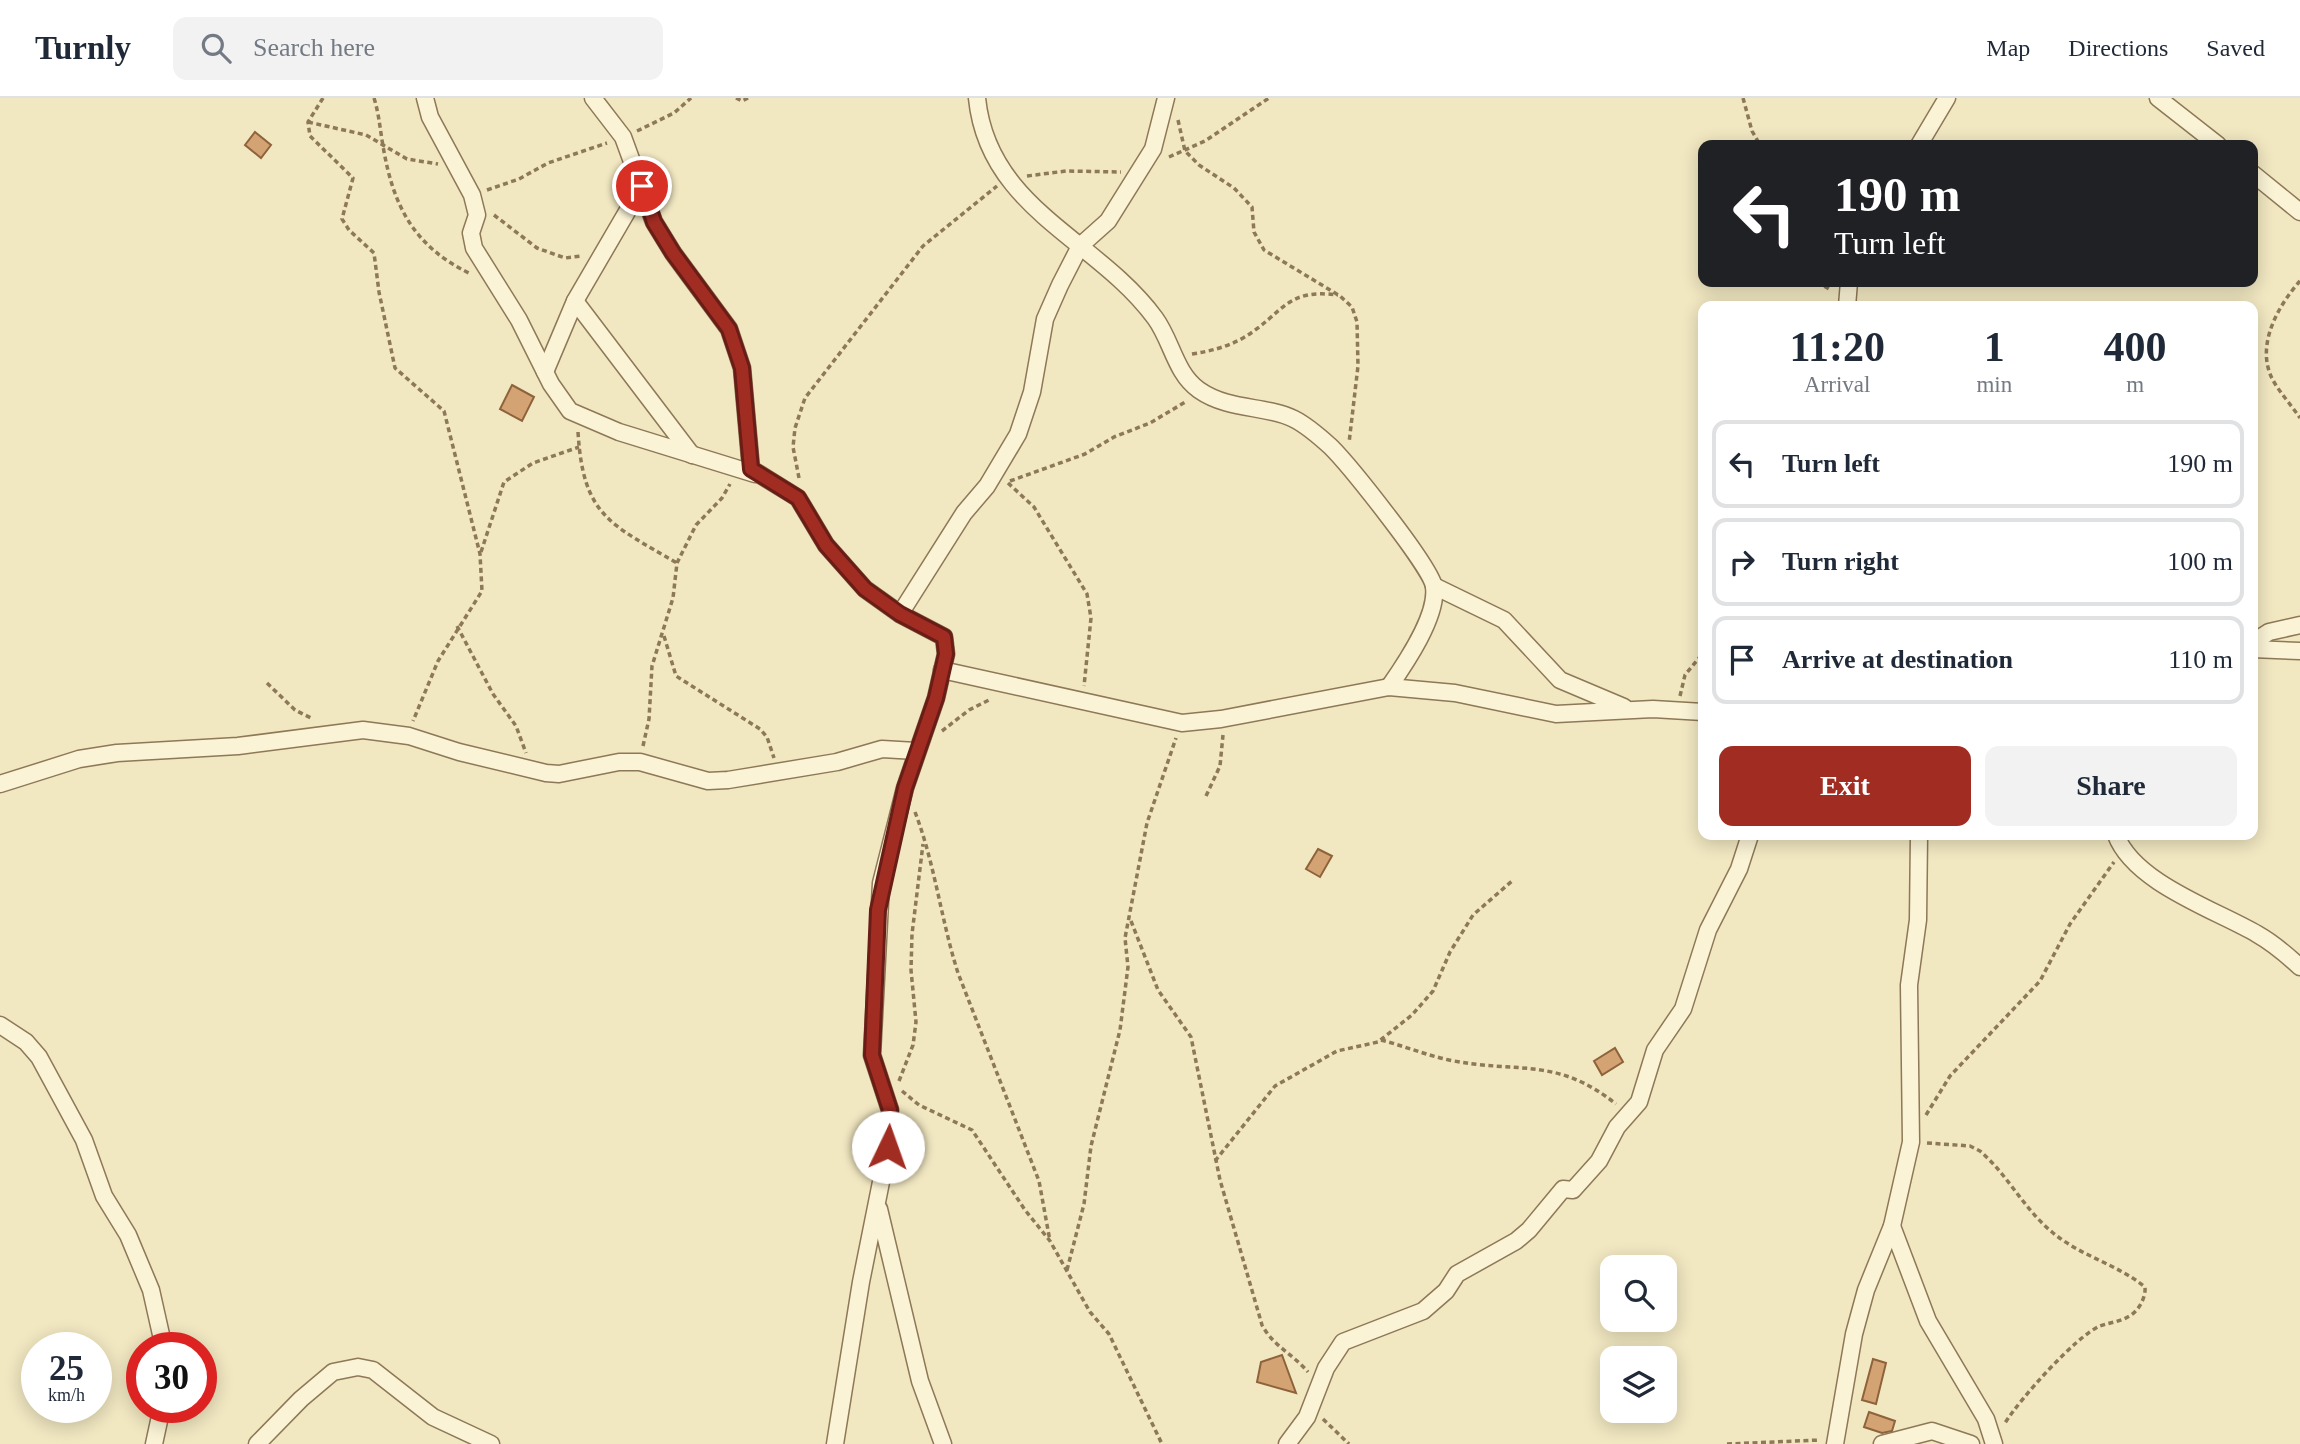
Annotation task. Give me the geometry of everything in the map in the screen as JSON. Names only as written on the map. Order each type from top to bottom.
[{"type":"street","points":[[425,98],[430,117],[465,179],[473,200],[477,215],[471,233],[474,248],[519,320],[545,372],[570,411],[591,422],[736,471],[755,474],[798,498],[826,545],[865,589],[900,614],[944,637],[946,654],[936,698],[916,751],[881,883],[876,938],[872,1055],[890,1110],[888,1147],[835,1444]]},
{"type":"street","points":[[593,98],[623,137],[654,222],[673,253],[729,329],[742,368],[748,412],[748,463],[755,474]]},
{"type":"street","points":[[977,98],[990,149],[1009,180],[1051,223],[1144,305],[1156,319],[1183,373],[1201,392],[1248,409],[1279,413],[1313,431],[1346,462],[1415,551],[1434,586],[1433,602],[1416,645],[1389,687]]},
{"type":"street","points":[[1922,140],[1947,98]]},
{"type":"street","points":[[2158,98],[2212,140]]},
{"type":"street","points":[[900,614],[964,513],[987,485],[1026,415],[1045,319],[1080,246],[1108,221],[1138,175],[1153,149],[1171,105]]},
{"type":"street","points":[[2258,178],[2300,212]]},
{"type":"street","points":[[545,372],[575,301],[642,186]]},
{"type":"street","points":[[575,301],[692,455]]},
{"type":"street","points":[[1434,586],[1504,620],[1560,680],[1629,709]]},
{"type":"street","points":[[2258,639],[2269,632],[2300,625]]},
{"type":"street","points":[[2258,649],[2300,651]]},
{"type":"street","points":[[942,670],[1182,723],[1221,719],[1389,687],[1455,692],[1556,714],[1629,709],[1698,712]]},
{"type":"street","points":[[0,784],[79,759],[104,755],[238,746],[363,730],[409,736],[529,770],[559,774],[619,762],[639,761],[708,781],[837,762],[882,750],[916,751]]},
{"type":"street","points":[[1287,1444],[1312,1403],[1343,1342],[1423,1311],[1446,1291],[1457,1274],[1516,1241],[1544,1214],[1563,1189],[1573,1190],[1599,1161],[1617,1127],[1639,1102],[1655,1050],[1683,1009],[1708,930],[1739,869],[1748,840]]},
{"type":"street","points":[[1835,1442],[1854,1334],[1866,1290],[1892,1226],[1911,1142],[1909,985],[1917,920],[1919,840]]},
{"type":"street","points":[[2120,842],[2174,892],[2255,933],[2300,967]]},
{"type":"street","points":[[0,1025],[26,1042],[39,1057],[84,1140],[104,1196],[128,1235],[151,1290],[160,1332]]},
{"type":"street","points":[[877,1200],[902,1312],[927,1406],[943,1444]]},
{"type":"street","points":[[1892,1226],[1928,1321],[1986,1419],[1993,1441]]},
{"type":"street","points":[[257,1444],[300,1399],[333,1373],[358,1367],[373,1370],[433,1417],[491,1444]]},
{"type":"street","points":[[927,1406],[952,1444]]},
{"type":"street","points":[[154,1444],[159,1423]]},
{"type":"street","points":[[1882,1444],[1932,1431],[1971,1444]]},
{"type":"path","points":[[323,98],[308,122],[310,136],[353,178],[342,219],[349,230],[374,253],[395,368],[444,411],[480,554],[482,591],[470,614],[457,626],[418,705],[409,736]]},
{"type":"path","points":[[374,98],[382,144],[396,193],[416,234],[444,261],[475,276]]},
{"type":"path","points":[[473,200],[623,137],[674,113],[691,98]]},
{"type":"path","points":[[736,98],[742,101],[748,98]]},
{"type":"path","points":[[798,498],[801,486],[793,447],[794,428],[805,398],[923,246],[989,189],[1009,180],[1066,171],[1138,175],[1169,156],[1185,151],[1269,98]]},
{"type":"path","points":[[1744,98],[1752,131],[1757,140]]},
{"type":"path","points":[[1171,105],[1185,151],[1199,165],[1234,188],[1252,207],[1254,232],[1264,250],[1340,296],[1352,307],[1357,322],[1357,390],[1346,462]]},
{"type":"path","points":[[308,122],[346,129],[382,144],[407,159],[438,164],[465,179]]},
{"type":"path","points":[[473,200],[537,248],[565,258],[584,256],[595,264]]},
{"type":"path","points":[[2300,281],[2275,319],[2269,334],[2266,358],[2275,383],[2300,418]]},
{"type":"path","points":[[1175,357],[1219,349],[1242,338],[1297,297],[1309,293],[1340,296]]},
{"type":"path","points":[[987,485],[1007,482],[1085,454],[1173,411],[1201,392]]},
{"type":"path","points":[[570,411],[578,429],[583,473],[602,515],[677,563]]},
{"type":"path","points":[[480,554],[504,482],[533,463],[579,447]]},
{"type":"path","points":[[639,761],[649,719],[652,666],[664,634],[677,563],[696,525],[722,498],[736,471]]},
{"type":"path","points":[[1007,482],[1034,507],[1087,594],[1091,618],[1090,642],[1082,702]]},
{"type":"path","points":[[457,626],[493,694],[516,726],[524,743],[529,770]]},
{"type":"path","points":[[664,634],[676,676],[760,729],[767,737],[778,770]]},
{"type":"path","points":[[1678,710],[1685,675],[1698,659]]},
{"type":"path","points":[[267,684],[295,710],[341,731]]},
{"type":"path","points":[[916,751],[970,710],[1023,688]]},
{"type":"path","points":[[1206,796],[1220,766],[1221,719]]},
{"type":"path","points":[[1068,1270],[1084,1203],[1091,1146],[1121,1030],[1126,994],[1125,938],[1147,823],[1182,723]]},
{"type":"path","points":[[905,788],[935,872],[948,942],[958,973],[1039,1181],[1050,1241]]},
{"type":"path","points":[[890,1110],[913,1045],[916,1022],[911,970],[912,934],[923,842]]},
{"type":"path","points":[[1912,1124],[1930,1112],[1950,1076],[2040,981],[2070,924],[2120,842]]},
{"type":"path","points":[[1215,1161],[1275,1086],[1337,1051],[1381,1040],[1423,1004],[1473,915],[1512,881]]},
{"type":"path","points":[[1130,919],[1158,990],[1191,1037],[1215,1161],[1262,1325],[1275,1344],[1289,1352],[1308,1371],[1312,1403],[1349,1444]]},
{"type":"path","points":[[1381,1040],[1447,1059],[1498,1067],[1546,1068],[1558,1071],[1596,1088],[1628,1114]]},
{"type":"path","points":[[897,1088],[919,1105],[972,1130],[1050,1241],[1090,1312],[1109,1334],[1162,1444]]},
{"type":"path","points":[[1911,1142],[1970,1146],[1980,1150],[2049,1230],[2091,1258],[2121,1270],[2145,1287],[2145,1295],[2137,1311],[2118,1323],[2101,1326],[2079,1340],[2028,1391],[1993,1441]]},
{"type":"path","points":[[1727,1444],[1835,1442]]},
{"type":"building","points":[[255,132],[271,145],[261,158],[245,145]]},
{"type":"building","points":[[512,385],[534,397],[522,421],[500,409]]},
{"type":"building","points":[[1318,849],[1332,856],[1320,877],[1306,869]]},
{"type":"building","points":[[1615,1048],[1623,1062],[1602,1075],[1594,1061]]},
{"type":"building","points":[[1282,1355],[1296,1393],[1257,1382],[1261,1362]]},
{"type":"building","points":[[1873,1359],[1886,1363],[1876,1404],[1862,1400]]},
{"type":"building","points":[[1869,1412],[1895,1421],[1892,1431],[1882,1433],[1864,1427]]},
{"type":"route","points":[[642,186],[654,222],[673,253],[729,329],[742,368],[748,412],[748,463],[751,469],[755,474],[798,498],[826,545],[865,589],[900,614],[944,637],[946,654],[936,698],[905,788],[881,883],[878,910],[872,1055],[890,1110],[888,1147]]}]
